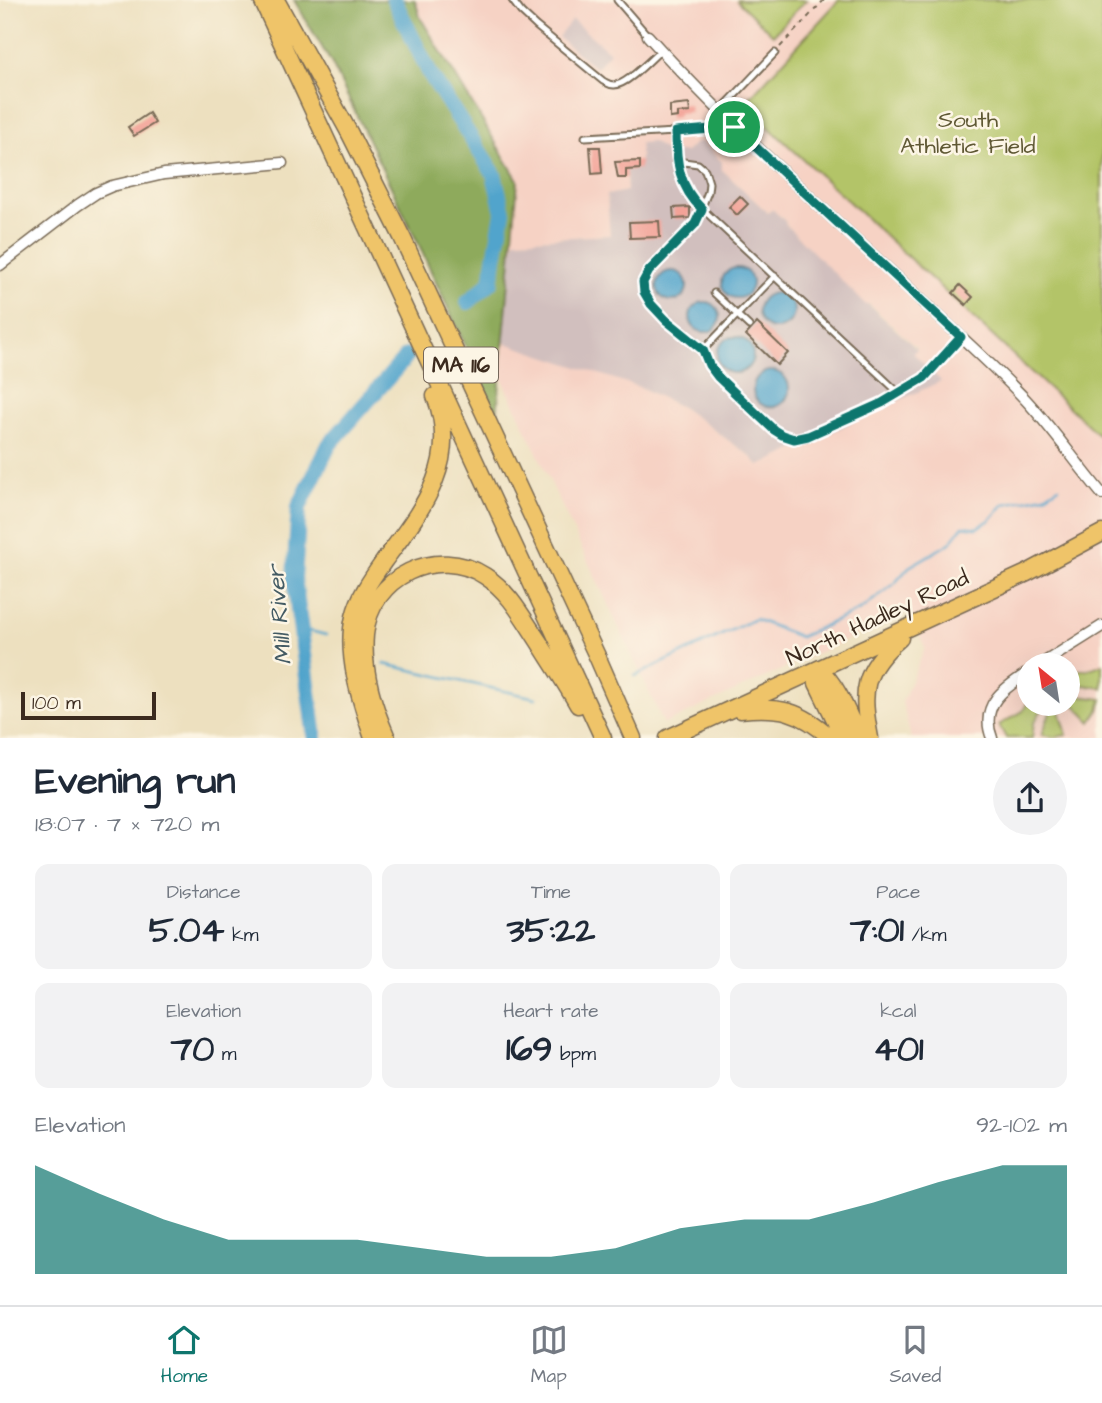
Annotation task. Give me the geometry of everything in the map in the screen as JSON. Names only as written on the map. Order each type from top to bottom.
[{"type":"main road","name":"MA 116","points":[[262,0],[603,738]]},
{"type":"main road","name":"MA 116","points":[[276,0],[349,132],[402,237],[633,738]]},
{"type":"main road","points":[[359,209],[440,409],[443,435],[440,463],[430,493],[371,581],[359,601],[354,619],[352,651],[358,687],[384,737]]},
{"type":"main road","name":"North Hadley Road","points":[[668,738],[1027,573],[1102,533]]},
{"type":"main road","points":[[384,737],[369,683],[365,642],[368,620],[377,600],[395,580],[415,568],[441,563],[477,571],[503,590],[560,674],[595,738]]},
{"type":"main road","points":[[870,738],[864,699],[871,672],[885,651],[914,626]]},
{"type":"main road","points":[[844,738],[817,682],[819,669],[829,677],[840,695],[859,738]]},
{"type":"main road","points":[[727,711],[762,708],[792,712],[831,738]]},
{"type":"street","points":[[649,36],[734,127],[961,337],[1037,413],[1102,494]]},
{"type":"street","points":[[0,265],[78,205],[106,188],[164,174],[282,163]]},
{"type":"street","points":[[1059,653],[1102,626]]},
{"type":"street","points":[[992,738],[987,720],[989,709],[1002,693],[1017,681]]},
{"type":"lane","points":[[512,0],[536,26],[611,85],[621,84],[661,50]]},
{"type":"lane","points":[[617,0],[649,36]]},
{"type":"lane","points":[[719,112],[775,53]]},
{"type":"lane","points":[[585,137],[734,127]]},
{"type":"lane","points":[[676,132],[681,177],[687,191],[702,209],[899,393]]},
{"type":"lane","points":[[677,160],[698,164],[705,170],[709,183],[695,224]]},
{"type":"lane","points":[[712,218],[695,224],[649,271],[643,287],[651,304],[703,350],[718,377],[774,430],[791,438],[801,438],[882,403],[924,378],[961,337]]},
{"type":"lane","points":[[703,350],[775,276]]},
{"type":"lane","points":[[714,293],[749,327]]},
{"type":"path","points":[[775,53],[824,0]]},
{"type":"shaded area","points":[[325,0],[1102,0],[1102,738],[911,738],[902,702],[925,648],[909,611],[664,724]],"holes":[[[653,142],[665,152],[686,152],[696,142],[722,162],[722,170],[768,213],[772,209],[866,306],[869,304],[917,348],[759,466],[749,455],[683,408],[607,375],[505,290],[516,240],[610,235],[607,195],[627,191],[626,170],[640,169],[640,161]]]},
{"type":"shaded area","points":[[572,20],[610,52],[596,68],[558,37]]},
{"type":"shaded area","points":[[653,142],[666,152],[686,152],[696,142],[701,142],[722,162],[722,170],[768,213],[772,209],[866,305],[917,349],[913,353],[941,381],[759,466],[749,455],[683,408],[642,388],[502,342],[505,290],[515,240],[610,235],[607,195],[627,191],[626,170],[640,169],[640,143]]},
{"type":"green space","points":[[294,0],[415,0],[420,17],[518,180],[497,415],[332,64]]},
{"type":"green space","points":[[738,0],[806,0],[773,35]]},
{"type":"green space","name":"South Athletic Field","points":[[839,0],[1102,0],[1102,438],[744,104]]},
{"type":"green space","points":[[1102,664],[1102,688],[1080,686],[1080,670]]},
{"type":"green space","points":[[1080,696],[1102,699],[1091,722],[1080,711]]},
{"type":"green space","points":[[1017,714],[1038,716],[1032,738],[1006,738],[999,725]]},
{"type":"green space","points":[[1049,716],[1061,716],[1067,735],[1042,735]]},
{"type":"water","points":[[737,268],[748,272],[752,283],[748,294],[737,298],[726,294],[722,283],[726,272]]},
{"type":"water","points":[[672,271],[683,275],[687,286],[683,297],[672,301],[661,297],[657,286],[661,275]]},
{"type":"water","points":[[776,293],[789,298],[794,311],[789,324],[776,329],[763,324],[758,311],[763,298]]},
{"type":"water","points":[[705,302],[716,306],[720,317],[716,328],[705,332],[694,328],[690,317],[694,306]]},
{"type":"water","points":[[735,337],[748,342],[753,355],[748,368],[735,373],[722,368],[717,355],[722,342]]},
{"type":"water","points":[[771,371],[784,376],[789,389],[784,402],[771,407],[758,402],[753,389],[758,376]]},
{"type":"building","points":[[689,104],[690,112],[678,113],[678,117],[670,118],[670,106]]},
{"type":"building","points":[[149,113],[155,123],[134,136],[128,127]]},
{"type":"building","points":[[590,147],[600,147],[602,173],[592,174]]},
{"type":"building","points":[[640,161],[640,169],[626,170],[626,178],[618,178],[615,162]]},
{"type":"building","points":[[740,196],[748,204],[737,215],[729,207]]},
{"type":"building","points":[[690,207],[690,218],[674,219],[673,208]]},
{"type":"building","points":[[659,221],[660,237],[630,238],[629,222]]},
{"type":"building","points":[[960,285],[973,297],[966,305],[953,293]]},
{"type":"building","points":[[757,323],[788,353],[777,365],[746,335]]},
{"type":"waterway","name":"Mill River","points":[[394,0],[430,74],[494,174],[503,212],[491,282],[468,302]]},
{"type":"waterway","name":"Mill River","points":[[315,738],[294,578],[299,507],[329,445],[407,356]]},
{"type":"waterway","points":[[635,676],[755,619],[800,637],[860,610],[894,584],[909,567],[950,543],[963,526],[977,528],[990,520],[1004,504],[1045,496],[1059,487]]},
{"type":"waterway","points":[[301,635],[310,631],[326,635]]},
{"type":"waterway","points":[[384,664],[536,698]]},
{"type":"route","points":[[734,127],[961,337],[918,383],[882,403],[804,438],[791,438],[774,430],[714,373],[703,350],[666,320],[644,292],[643,282],[649,271],[695,224],[702,209],[687,191],[678,169],[676,132],[734,127]]}]
